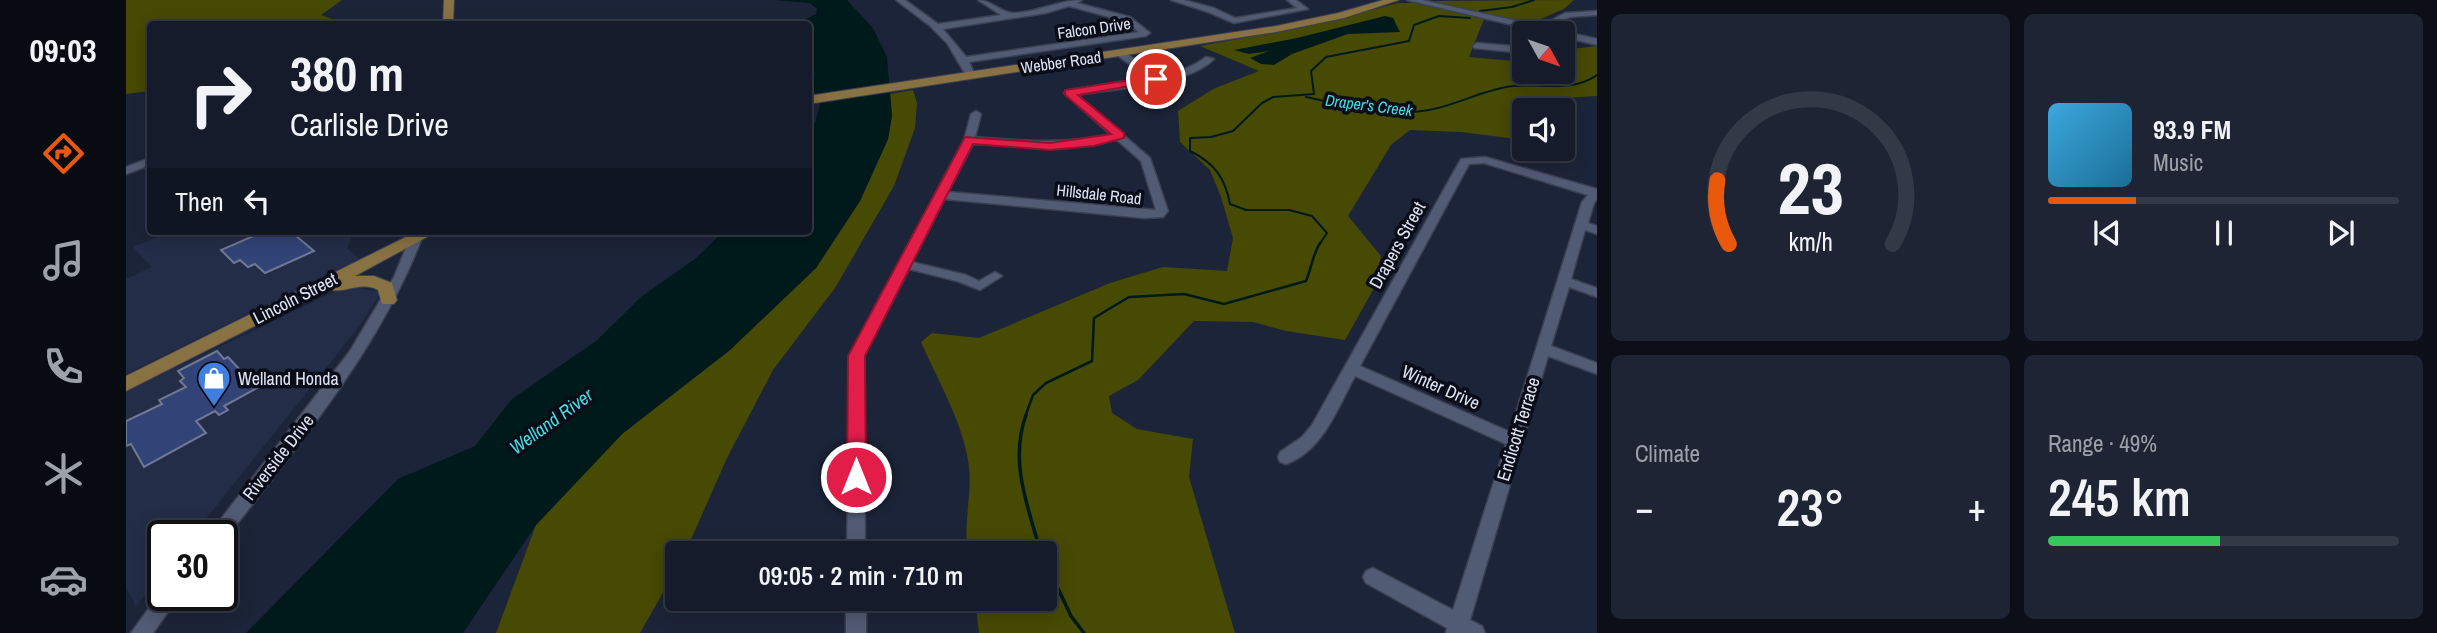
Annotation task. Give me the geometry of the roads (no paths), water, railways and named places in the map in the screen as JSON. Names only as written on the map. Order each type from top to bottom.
[{"type":"main road","points":[[448,21],[449,0]]},
{"type":"main road","name":"Webber Road","points":[[812,99],[1293,26],[1394,0]]},
{"type":"main road","name":"Lincoln Street","points":[[126,384],[328,290],[420,236]]},
{"type":"main road","name":"Lincoln Street","points":[[176,360],[420,236]]},
{"type":"main road","points":[[328,290],[349,282],[375,281],[386,287],[388,300]]},
{"type":"street","points":[[900,0],[938,27],[965,60],[970,75]]},
{"type":"street","points":[[982,0],[1010,17]]},
{"type":"street","points":[[1175,0],[1211,10],[1228,20],[1240,21],[1304,9],[1290,0]]},
{"type":"street","points":[[1410,0],[1512,25]]},
{"type":"street","points":[[938,27],[1010,17],[1075,2]]},
{"type":"street","name":"Falcon Drive","points":[[965,60],[1146,33],[1128,19],[1075,2]]},
{"type":"street","points":[[1556,21],[1568,15],[1597,13]]},
{"type":"street","points":[[1575,37],[1597,42]]},
{"type":"street","points":[[1477,46],[1512,49]]},
{"type":"street","points":[[1120,53],[1156,79]]},
{"type":"street","name":"Hillsdale Road","points":[[940,195],[1159,214],[1162,211],[1146,160],[1069,93],[1196,70],[1209,59]]},
{"type":"street","points":[[856,541],[857,356],[969,140],[976,114]]},
{"type":"street","points":[[969,140],[1050,147],[1120,136]]},
{"type":"street","points":[[126,156],[132,169]]},
{"type":"street","name":"Drapers Street","points":[[1286,457],[1308,442],[1318,429],[1465,161],[1485,160],[1596,193]]},
{"type":"street","name":"Endicott Terrace","points":[[1463,630],[1515,440],[1588,202],[1596,193]]},
{"type":"street","points":[[1581,225],[1597,230]]},
{"type":"street","name":"Riverside Drive","points":[[229,520],[346,366],[388,300],[420,236]]},
{"type":"street","points":[[904,264],[961,278],[980,286],[995,276]]},
{"type":"street","points":[[1564,281],[1597,293]]},
{"type":"street","points":[[1543,349],[1597,369]]},
{"type":"street","name":"Winter Drive","points":[[1351,368],[1515,440]]},
{"type":"street","points":[[1373,577],[1463,630]]},
{"type":"street","points":[[141,633],[158,611]]},
{"type":"street","points":[[856,611],[856,633]]},
{"type":"water","name":"Welland River","points":[[773,0],[847,0],[873,28],[887,57],[892,116],[888,139],[860,201],[816,268],[730,350],[622,434],[536,525],[463,633],[246,633],[398,479],[475,446],[512,399],[596,341],[641,297],[696,258],[720,235],[812,235],[812,127],[822,97],[812,92],[812,78],[815,74],[812,70],[812,21],[802,21],[816,14],[817,9],[810,3]]},
{"type":"water","points":[[1385,16],[1393,18],[1400,32],[1348,34],[1292,54],[1274,65],[1261,64],[1250,58],[1269,51],[1249,54],[1234,50],[1297,38]]},
{"type":"waterway","name":"Draper's Creek","points":[[1480,11],[1512,7],[1534,0]]},
{"type":"waterway","name":"Draper's Creek","points":[[1319,245],[1327,233],[1312,216],[1289,210],[1246,210],[1230,204],[1225,186],[1217,172],[1190,151],[1190,138],[1211,137],[1233,131],[1262,103],[1273,97],[1314,94],[1311,71],[1326,57],[1409,41],[1414,25],[1439,16],[1470,18]]},
{"type":"waterway","name":"Draper's Creek","points":[[1306,97],[1367,110],[1414,112],[1440,108],[1502,88],[1524,85],[1567,86],[1587,81],[1597,75]]},
{"type":"waterway","name":"Draper's Creek","points":[[1025,417],[1033,395],[1046,383],[1092,361],[1094,318],[1129,297],[1184,294],[1224,304],[1306,281],[1320,243]]},
{"type":"waterway","name":"Draper's Creek","points":[[1026,415],[1019,450],[1020,467],[1026,502],[1037,541]]},
{"type":"waterway","name":"Draper's Creek","points":[[1057,586],[1071,616],[1084,633]]},
{"type":"place","name":"Welland Honda","points":[[214,408]]}]
